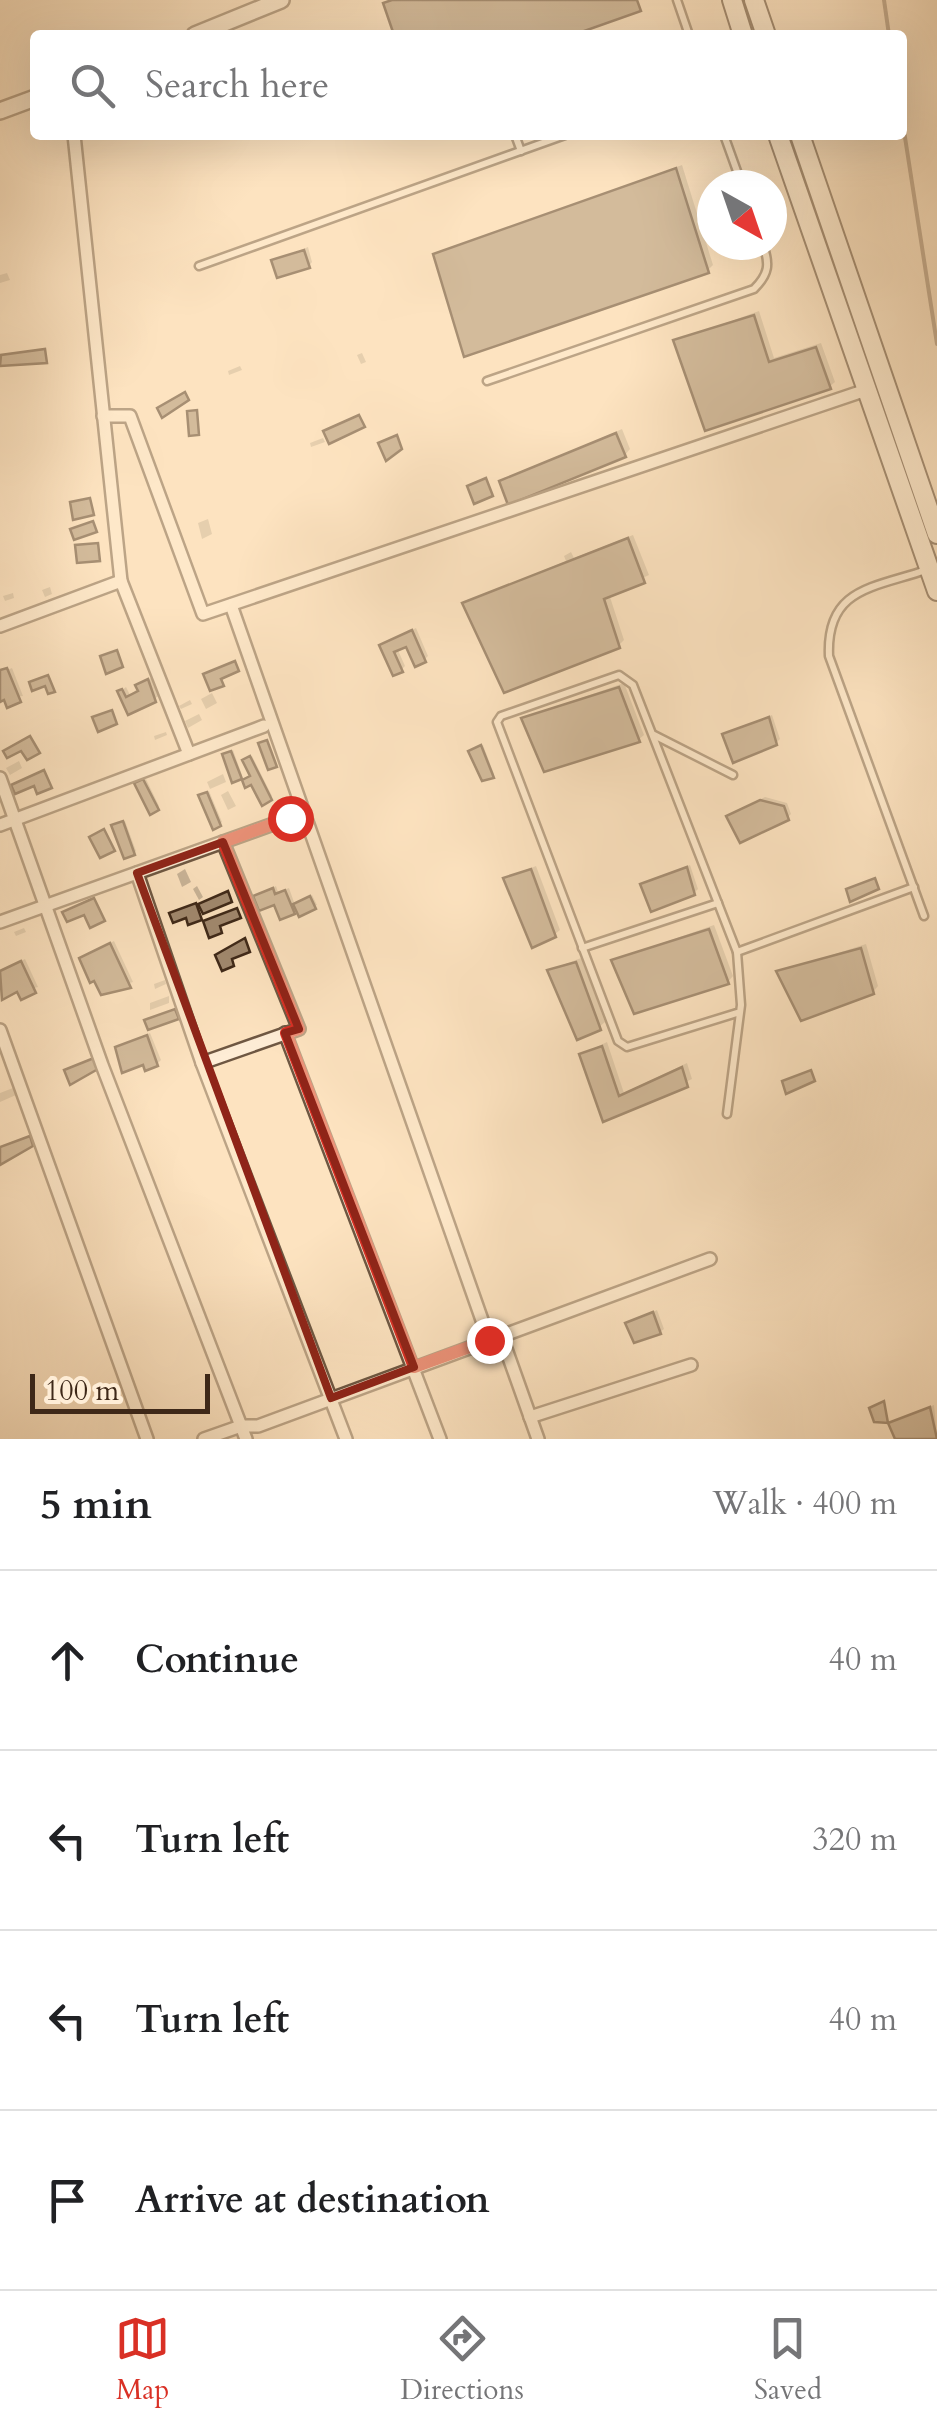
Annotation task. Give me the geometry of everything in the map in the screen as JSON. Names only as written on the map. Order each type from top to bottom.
[{"type":"main road","points":[[732,0],[742,30]]},
{"type":"main road","points":[[754,0],[764,30]]},
{"type":"main road","points":[[780,140],[933,568],[937,591]]},
{"type":"main road","points":[[802,140],[937,534]]},
{"type":"street","points":[[207,30],[281,0]]},
{"type":"street","points":[[0,111],[30,100]]},
{"type":"street","points":[[75,140],[121,580],[189,754]]},
{"type":"street","points":[[104,416],[130,416],[202,614],[869,389]]},
{"type":"street","points":[[0,626],[121,580]]},
{"type":"street","points":[[231,604],[495,1337],[538,1439]]},
{"type":"street","points":[[0,825],[264,726]]},
{"type":"street","points":[[0,778],[244,1433]]},
{"type":"street","points":[[0,922],[290,818]]},
{"type":"street","points":[[202,1063],[299,1029],[223,842]]},
{"type":"street","points":[[137,873],[202,1063],[346,1439]]},
{"type":"street","points":[[0,1030],[147,1439]]},
{"type":"street","points":[[286,1033],[440,1439]]},
{"type":"street","points":[[204,1439],[244,1433],[710,1259]]},
{"type":"street","points":[[530,1417],[691,1366]]},
{"type":"lane","points":[[678,0],[687,30]]},
{"type":"lane","points":[[517,140],[520,151]]},
{"type":"lane","points":[[199,266],[551,140]]},
{"type":"lane","points":[[726,140],[737,170]]},
{"type":"lane","points":[[487,381],[754,289],[765,278],[768,260]]},
{"type":"lane","points":[[924,916],[828,656],[828,633],[836,610],[852,594],[933,568]]},
{"type":"lane","points":[[727,1114],[740,1012],[743,979],[737,952],[633,684],[619,675],[498,719],[622,1045],[740,1012]]},
{"type":"lane","points":[[652,734],[733,775]]},
{"type":"lane","points":[[737,952],[914,887]]},
{"type":"lane","points":[[582,948],[718,903]]},
{"type":"highlighted area","points":[[223,842],[299,1029],[285,1033],[414,1367],[331,1398],[137,873]]},
{"type":"building","points":[[637,0],[641,11],[587,30],[392,30],[383,3]]},
{"type":"building","points":[[676,168],[697,235],[697,260],[705,260],[709,273],[464,357],[433,254]]},
{"type":"building","points":[[304,250],[310,268],[277,278],[271,260]]},
{"type":"building","points":[[754,315],[769,362],[816,347],[831,389],[705,431],[673,340]]},
{"type":"building","points":[[45,349],[47,363],[0,366],[1,355]]},
{"type":"building","points":[[185,392],[189,400],[162,418],[157,408]]},
{"type":"building","points":[[197,410],[199,435],[189,436],[187,411]]},
{"type":"building","points":[[359,415],[365,427],[329,444],[323,431]]},
{"type":"building","points":[[616,433],[626,457],[508,505],[499,481]]},
{"type":"building","points":[[397,435],[402,449],[386,461],[378,443]]},
{"type":"building","points":[[486,478],[493,496],[474,504],[467,486]]},
{"type":"building","points":[[90,498],[94,515],[73,520],[70,502]]},
{"type":"building","points":[[93,521],[97,532],[74,540],[70,529]]},
{"type":"building","points":[[628,538],[645,583],[604,599],[620,648],[504,693],[462,603]]},
{"type":"building","points":[[98,543],[100,561],[77,563],[75,545]]},
{"type":"building","points":[[412,630],[426,662],[415,667],[406,647],[394,652],[403,672],[393,676],[379,645]]},
{"type":"building","points":[[117,650],[123,667],[106,674],[100,656]]},
{"type":"building","points":[[235,661],[239,671],[221,679],[224,686],[210,691],[203,674]]},
{"type":"building","points":[[7,668],[21,702],[7,708],[4,700],[0,702],[0,670]]},
{"type":"building","points":[[48,675],[55,692],[48,694],[45,686],[32,691],[29,682]]},
{"type":"building","points":[[148,679],[156,702],[128,715],[117,691],[122,689],[126,697],[138,691],[135,685]]},
{"type":"building","points":[[619,687],[640,742],[544,772],[521,718]]},
{"type":"building","points":[[112,710],[117,724],[98,732],[92,717]]},
{"type":"building","points":[[769,717],[777,745],[733,763],[722,734]]},
{"type":"building","points":[[30,736],[40,753],[27,760],[21,751],[7,758],[3,751]]},
{"type":"building","points":[[267,740],[277,767],[268,770],[258,743]]},
{"type":"building","points":[[481,745],[494,778],[482,781],[468,751]]},
{"type":"building","points":[[231,751],[242,779],[232,783],[222,754]]},
{"type":"building","points":[[250,756],[272,800],[262,806],[251,785],[245,788],[242,780],[250,776],[242,760]]},
{"type":"building","points":[[44,770],[52,788],[37,794],[34,786],[15,794],[11,785]]},
{"type":"building","points":[[143,779],[159,810],[150,815],[134,783]]},
{"type":"building","points":[[207,792],[221,826],[213,830],[198,795]]},
{"type":"building","points":[[760,800],[784,806],[789,820],[740,843],[726,816]]},
{"type":"building","points":[[123,821],[135,855],[124,859],[111,825]]},
{"type":"building","points":[[104,829],[115,851],[100,858],[89,837]]},
{"type":"building","points":[[687,867],[695,895],[651,912],[640,884]]},
{"type":"building","points":[[531,869],[556,937],[532,948],[503,878]]},
{"type":"building","points":[[875,878],[879,889],[850,902],[846,889]]},
{"type":"building","points":[[273,888],[275,894],[285,890],[295,914],[280,920],[274,905],[259,911],[253,896]]},
{"type":"building","points":[[228,891],[232,902],[203,914],[198,904]]},
{"type":"building","points":[[310,896],[316,909],[299,917],[293,904]]},
{"type":"building","points":[[94,898],[105,921],[90,928],[84,915],[67,922],[62,912]]},
{"type":"building","points":[[196,903],[202,920],[188,925],[186,918],[173,923],[169,913]]},
{"type":"building","points":[[237,908],[241,918],[220,926],[222,933],[209,938],[203,921]]},
{"type":"building","points":[[709,929],[729,984],[634,1014],[611,960]]},
{"type":"building","points":[[245,938],[250,952],[232,959],[234,966],[222,971],[215,955]]},
{"type":"building","points":[[110,943],[131,988],[101,995],[94,981],[90,983],[79,958]]},
{"type":"building","points":[[861,948],[874,994],[801,1021],[776,971]]},
{"type":"building","points":[[21,961],[36,993],[21,1000],[17,992],[2,1000],[0,971]]},
{"type":"building","points":[[576,962],[601,1030],[577,1040],[547,970]]},
{"type":"building","points":[[175,1009],[179,1019],[148,1030],[144,1020]]},
{"type":"building","points":[[147,1035],[158,1066],[145,1071],[143,1065],[122,1073],[115,1047]]},
{"type":"building","points":[[602,1046],[619,1096],[682,1067],[688,1087],[603,1122],[579,1054]]},
{"type":"building","points":[[94,1058],[98,1069],[70,1085],[64,1070]]},
{"type":"building","points":[[811,1070],[815,1081],[786,1094],[782,1081]]},
{"type":"building","points":[[30,1136],[33,1146],[0,1165],[0,1147]]},
{"type":"building","points":[[653,1312],[661,1334],[634,1343],[625,1323]]},
{"type":"building","points":[[884,1401],[888,1423],[874,1422],[869,1408]]},
{"type":"building","points":[[930,1407],[937,1439],[895,1439],[888,1423]]},
{"type":"waterway","points":[[884,0],[888,30]]},
{"type":"waterway","points":[[905,140],[937,344]]},
{"type":"route","points":[[290,818],[223,842],[299,1029],[286,1033],[414,1367],[489,1340]]}]
